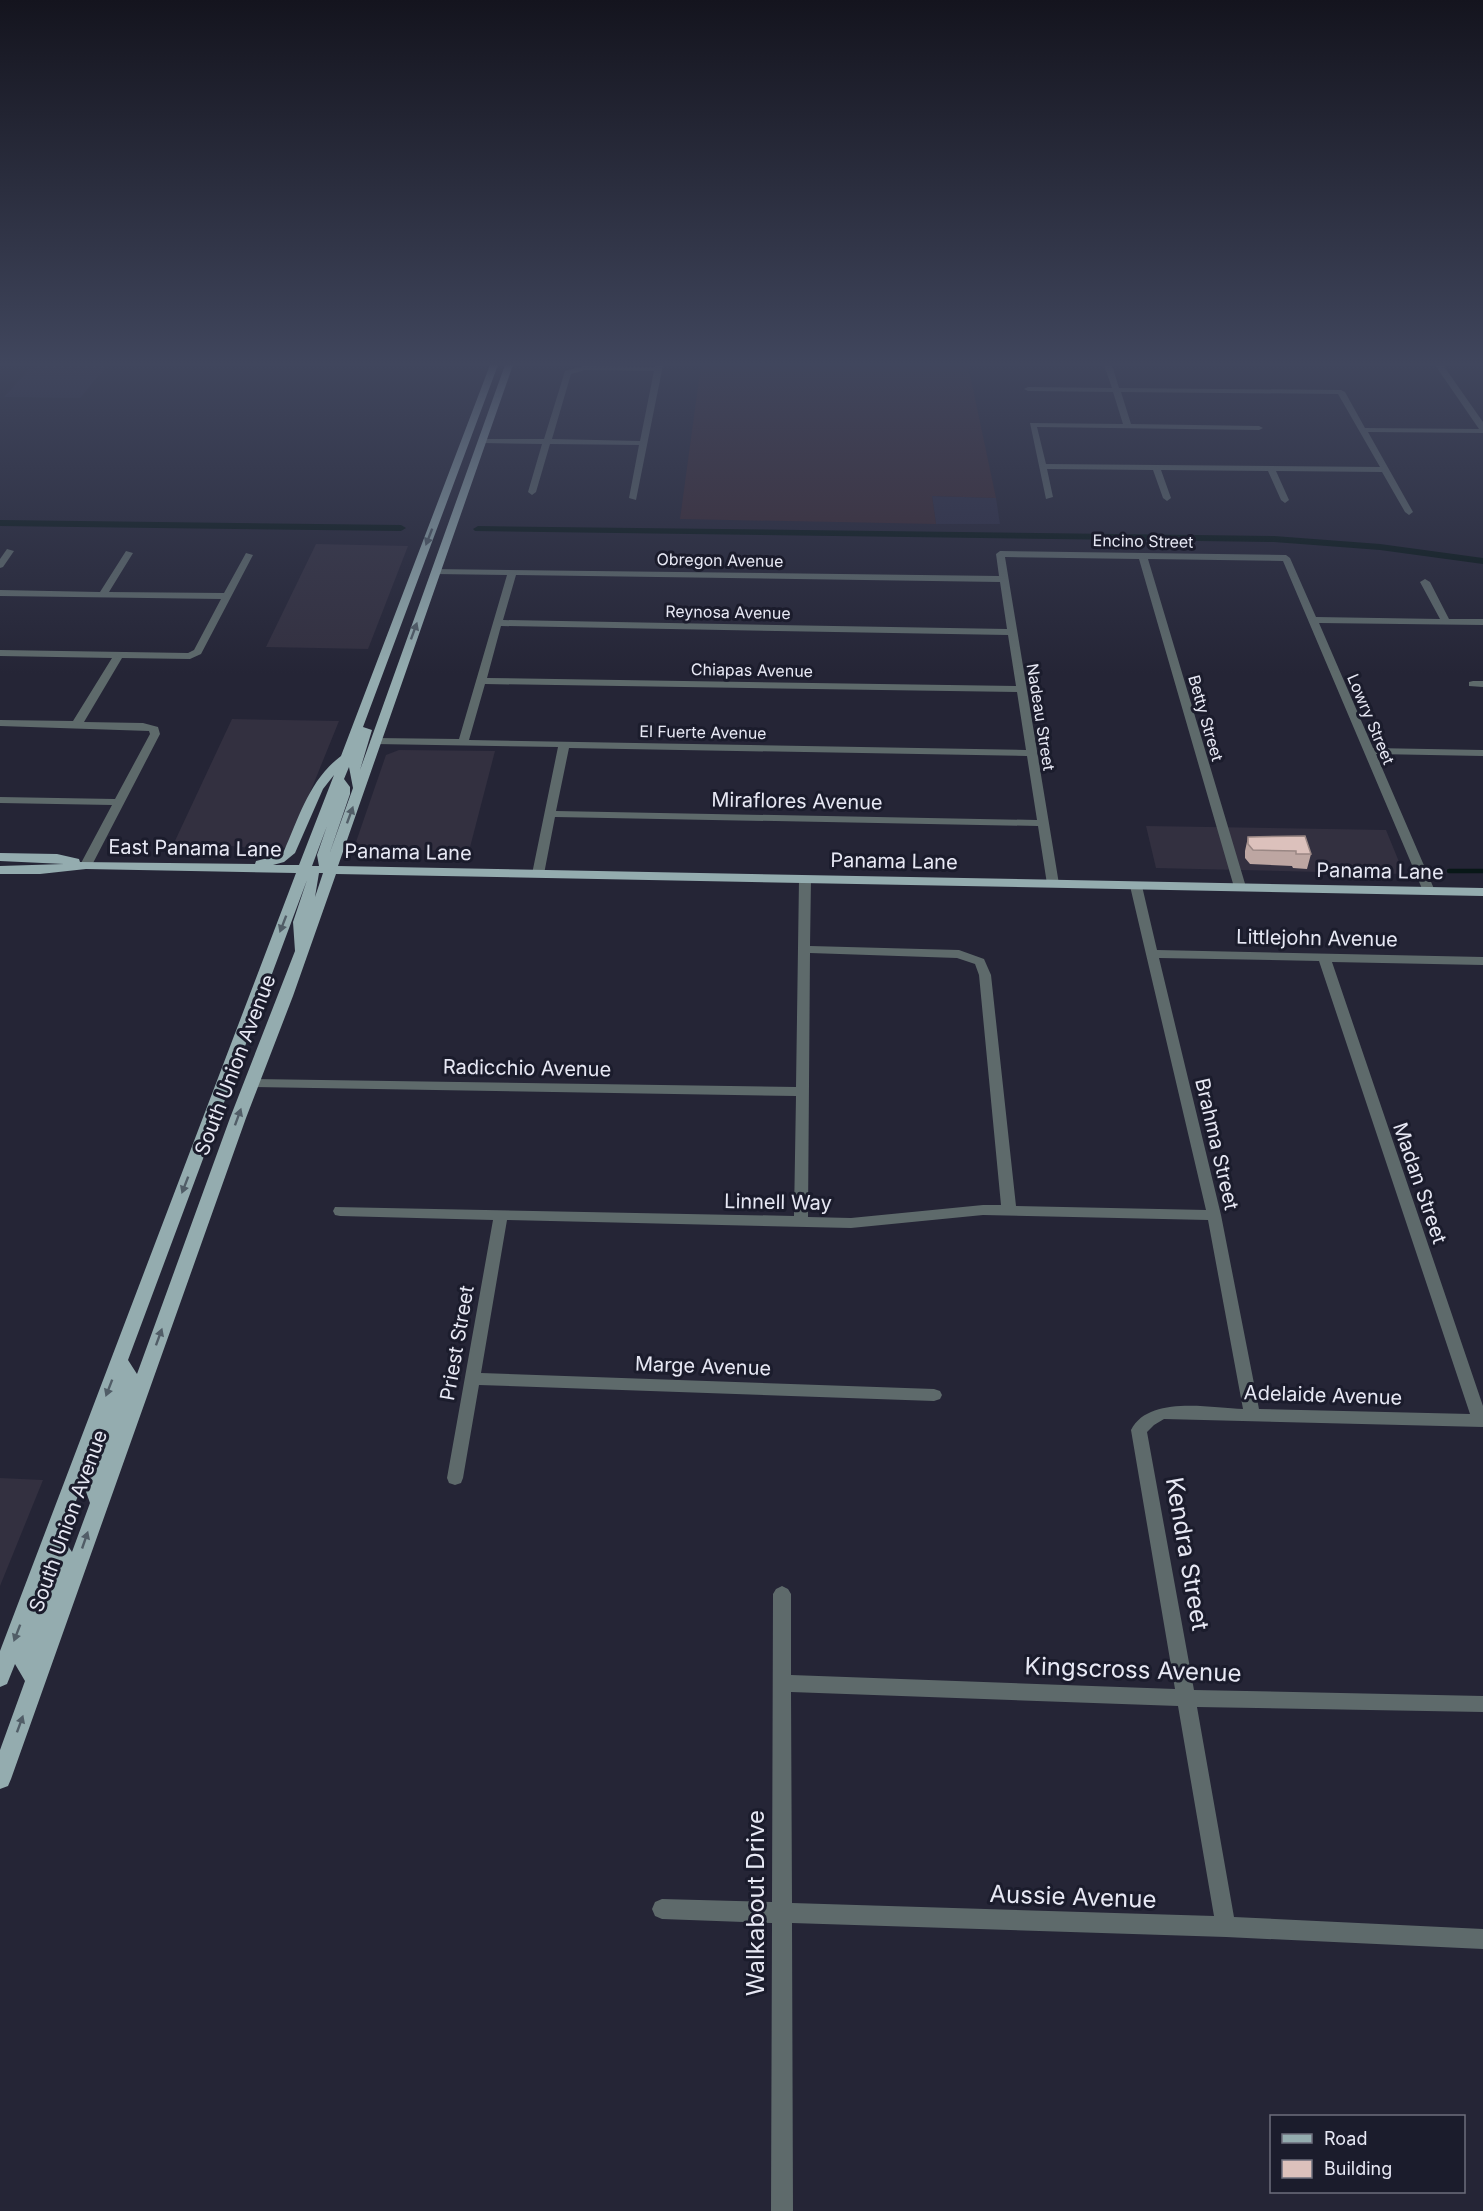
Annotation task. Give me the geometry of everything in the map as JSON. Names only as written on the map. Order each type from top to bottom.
[{"type":"main road","name":"South Union Avenue","points":[[0,1678],[455,468]]},
{"type":"main road","name":"South Union Avenue","points":[[0,1779],[251,1083],[301,954],[472,468]]},
{"type":"main road","points":[[358,728],[363,728],[366,732],[354,769],[359,788]]},
{"type":"main road","points":[[233,868],[270,862],[289,853],[317,789],[329,772],[346,757]]},
{"type":"main road","points":[[330,870],[325,865],[323,855],[344,794],[344,787],[338,779]]},
{"type":"main road","name":"East Panama Lane","points":[[0,856],[50,858],[86,865]]},
{"type":"main road","points":[[0,863],[50,858]]},
{"type":"main road","name":"East Panama Lane","points":[[0,870],[40,870],[86,865],[304,870]]},
{"type":"main road","points":[[301,954],[300,922],[314,875],[304,870]]},
{"type":"main road","name":"Panama Lane","points":[[304,870],[1483,892]]},
{"type":"main road","points":[[99,1502],[91,1480],[129,1375],[119,1361]]},
{"type":"main road","points":[[36,1680],[24,1661],[63,1553],[52,1539]]},
{"type":"street","points":[[532,492],[539,468]]},
{"type":"street","points":[[633,498],[638,468]]},
{"type":"street","points":[[1043,468],[1049,496]]},
{"type":"street","points":[[1156,468],[1167,498]]},
{"type":"street","points":[[1224,468],[1386,470],[1409,512]]},
{"type":"street","points":[[1271,469],[1285,500]]},
{"type":"street","points":[[0,565],[10,551]]},
{"type":"street","points":[[103,594],[129,553]]},
{"type":"street","name":"Encino Street","points":[[1000,554],[1287,558]]},
{"type":"street","name":"Nadeau Street","points":[[1000,554],[1053,884]]},
{"type":"street","points":[[0,653],[190,656],[198,652],[249,555]]},
{"type":"street","name":"Betty Street","points":[[1143,556],[1240,888]]},
{"type":"street","name":"Lowry Street","points":[[1287,558],[1428,891]]},
{"type":"street","name":"Obregon Avenue","points":[[435,571],[1004,579]]},
{"type":"street","points":[[463,743],[512,572]]},
{"type":"street","points":[[1425,582],[1446,622]]},
{"type":"street","points":[[0,593],[227,597]]},
{"type":"street","points":[[1313,620],[1483,622]]},
{"type":"street","name":"Reynosa Avenue","points":[[497,623],[1012,632]]},
{"type":"street","points":[[77,724],[118,656]]},
{"type":"street","name":"Chiapas Avenue","points":[[482,681],[1022,689]]},
{"type":"street","points":[[0,723],[143,726],[154,729],[155,734],[117,802],[86,865]]},
{"type":"street","name":"El Fuerte Avenue","points":[[375,741],[1032,753]]},
{"type":"street","points":[[538,874],[564,745]]},
{"type":"street","points":[[1369,751],[1483,753]]},
{"type":"street","points":[[0,800],[117,802]]},
{"type":"street","name":"Miraflores Avenue","points":[[550,814],[1043,824]]},
{"type":"street","points":[[801,1222],[805,879]]},
{"type":"street","name":"Brahma Street","points":[[1136,885],[1214,1215],[1252,1414]]},
{"type":"street","points":[[804,949],[959,954],[980,962],[985,975],[1008,1209]]},
{"type":"street","name":"Littlejohn Avenue","points":[[1151,954],[1483,961]]},
{"type":"street","name":"Madan Street","points":[[1324,957],[1481,1421]]},
{"type":"street","name":"Radicchio Avenue","points":[[251,1083],[802,1092]]},
{"type":"street","name":"Linnell Way","points":[[340,1211],[851,1223],[1008,1209],[1214,1215]]},
{"type":"street","name":"Priest Street","points":[[455,1478],[501,1215]]},
{"type":"street","name":"Marge Avenue","points":[[472,1379],[934,1395]]},
{"type":"street","name":"Adelaide Avenue","points":[[1162,1413],[1481,1421]]},
{"type":"street","name":"Kendra Street","points":[[1162,1413],[1148,1420],[1140,1430],[1226,1927]]},
{"type":"street","name":"Walkabout Drive","points":[[782,1594],[782,2211]]},
{"type":"street","name":"Kingscross Avenue","points":[[781,1683],[1187,1698],[1483,1704]]},
{"type":"street","name":"Aussie Avenue","points":[[662,1909],[1226,1927],[1483,1939]]},
{"type":"shaded area","points":[[687,468],[990,468],[996,498],[932,496],[936,524],[680,519]]},
{"type":"shaded area","points":[[932,496],[996,498],[1000,524],[936,524]]},
{"type":"shaded area","points":[[316,544],[408,546],[368,649],[266,647]]},
{"type":"shaded area","points":[[232,719],[339,721],[288,847],[271,850],[174,843]]},
{"type":"shaded area","points":[[399,750],[495,751],[469,851],[365,849],[356,842],[386,755]]},
{"type":"shaded area","points":[[1146,826],[1386,830],[1404,874],[1156,868]]},
{"type":"shaded area","points":[[0,1478],[43,1480],[0,1586]]},
{"type":"building","points":[[1305,836],[1311,854],[1296,854],[1296,851],[1253,850],[1248,844],[1248,837]]},
{"type":"waterway","points":[[0,523],[401,528]]},
{"type":"waterway","points":[[478,529],[1274,539],[1380,547],[1483,561]]},
{"type":"waterway","points":[[1449,871],[1483,871]]}]
